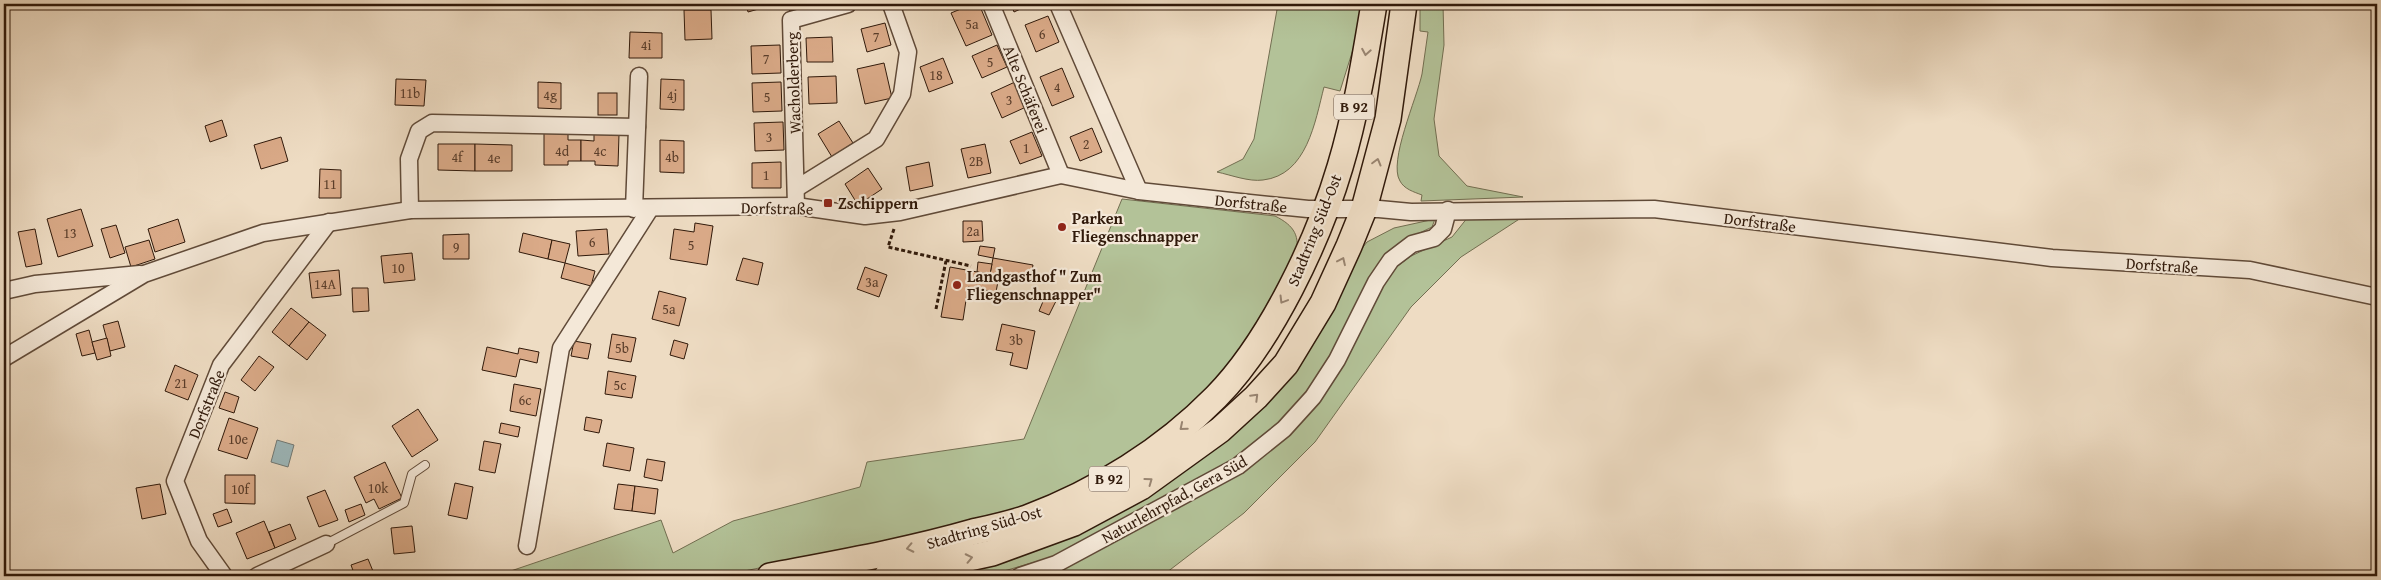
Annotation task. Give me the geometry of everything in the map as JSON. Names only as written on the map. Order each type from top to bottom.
[{"type":"main road","name":"Stadtring Süd-Ost","points":[[770,576],[939,542],[1026,518],[1085,493],[1135,462],[1182,428],[1217,396],[1248,359],[1296,279],[1326,209],[1343,156],[1362,73],[1374,4]]},
{"type":"main road","name":"Stadtring Süd-Ost","points":[[887,576],[992,553],[1074,523],[1141,487],[1220,430],[1256,397],[1286,364],[1323,303],[1364,209],[1388,119],[1404,4]]},
{"type":"street","name":"Wacholderberg","points":[[796,206],[791,20],[848,4]]},
{"type":"street","points":[[797,188],[876,139],[902,94],[908,52],[891,4]]},
{"type":"street","name":"Alte Schäferei","points":[[991,4],[1061,175]]},
{"type":"street","points":[[1058,4],[1139,190]]},
{"type":"street","points":[[527,546],[561,348],[642,209],[637,126],[639,76]]},
{"type":"street","points":[[410,210],[409,159],[419,131],[432,123],[637,126]]},
{"type":"street","name":"Dorfstraße","points":[[4,358],[144,274],[264,233],[410,210],[796,206],[865,216],[900,212],[1061,175],[1139,190],[1240,202],[1326,209],[1411,212],[1448,210],[1654,209],[2052,258],[2250,270],[2377,297]]},
{"type":"street","name":"Naturlehrpfad, Gera Süd","points":[[1020,576],[1056,564],[1238,466],[1284,430],[1313,397],[1337,360],[1376,282],[1391,260],[1412,244],[1434,238],[1443,229],[1448,210]]},
{"type":"street","name":"Dorfstraße","points":[[224,576],[199,542],[175,481],[221,365],[329,222]]},
{"type":"street","name":"Dorfstraße","points":[[4,291],[35,284],[144,274]]},
{"type":"street","points":[[257,576],[326,544]]},
{"type":"lane","points":[[326,544],[404,503],[412,474],[425,465]]},
{"type":"path","points":[[900,212],[888,247],[971,266]]},
{"type":"path","points":[[936,309],[946,261]]},
{"type":"green space","points":[[1278,4],[1363,4],[1355,43],[1340,91],[1324,87],[1307,145],[1290,168],[1278,176],[1258,180],[1217,172],[1243,159],[1254,139]]},
{"type":"green space","points":[[1420,4],[1443,4],[1444,45],[1434,119],[1439,156],[1467,186],[1523,197],[1421,201],[1422,195],[1407,188],[1400,181],[1397,172],[1400,145],[1422,74],[1428,32],[1420,31]]},
{"type":"green space","points":[[1122,199],[1275,216],[1287,224],[1294,232],[1297,250],[1296,257],[1233,363],[1166,429],[1088,478],[1042,499],[1009,511],[911,537],[720,576],[496,576],[661,520],[673,553],[733,521],[860,487],[867,462],[1024,439]]},
{"type":"green space","points":[[1524,216],[1461,257],[1411,307],[1315,442],[1244,513],[1162,576],[1031,576],[1189,500],[1256,462],[1287,435],[1395,268],[1411,256],[1452,237],[1468,217]]},
{"type":"green space","points":[[1435,219],[1432,227],[1399,243],[1383,257],[1369,278],[1320,375],[1290,416],[1236,459],[1052,557],[987,576],[936,576],[1196,461],[1367,242],[1394,228]]},
{"type":"water","points":[[277,440],[294,445],[288,467],[271,462]]},
{"type":"building","points":[[746,4],[776,4],[748,12]]},
{"type":"building","points":[[788,4],[800,4],[803,11],[791,15]]},
{"type":"building","points":[[973,4],[979,4],[992,35],[966,46],[951,13]]},
{"type":"building","points":[[1011,4],[1031,4],[1014,12]]},
{"type":"building","points":[[684,10],[711,10],[712,39],[685,40]]},
{"type":"building","points":[[1048,16],[1059,42],[1036,52],[1025,25]]},
{"type":"building","points":[[885,23],[891,45],[867,52],[861,29]]},
{"type":"building","points":[[630,32],[662,33],[662,58],[629,58]]},
{"type":"building","points":[[832,37],[833,62],[807,62],[806,38]]},
{"type":"building","points":[[780,45],[781,73],[752,74],[751,46]]},
{"type":"building","points":[[997,45],[1007,67],[982,78],[972,56]]},
{"type":"building","points":[[943,58],[953,83],[929,92],[920,67]]},
{"type":"building","points":[[884,63],[892,98],[865,104],[857,69]]},
{"type":"building","points":[[1062,68],[1074,97],[1052,106],[1040,77]]},
{"type":"building","points":[[836,76],[837,103],[809,104],[808,77]]},
{"type":"building","points":[[396,79],[426,80],[424,106],[395,105]]},
{"type":"building","points":[[661,79],[684,80],[684,110],[660,109]]},
{"type":"building","points":[[538,82],[561,83],[561,109],[538,108]]},
{"type":"building","points":[[781,82],[782,111],[753,112],[752,83]]},
{"type":"building","points":[[1015,82],[1026,107],[1002,118],[991,93]]},
{"type":"building","points":[[598,93],[617,93],[617,115],[598,115]]},
{"type":"building","points":[[222,120],[227,136],[210,142],[205,126]]},
{"type":"building","points":[[839,121],[853,143],[832,157],[818,134]]},
{"type":"building","points":[[783,122],[784,150],[755,151],[754,123]]},
{"type":"building","points":[[1092,128],[1102,152],[1080,161],[1070,137]]},
{"type":"building","points":[[1032,132],[1042,156],[1020,164],[1010,141]]},
{"type":"building","points":[[544,133],[568,134],[568,140],[581,140],[581,161],[568,161],[568,165],[544,165]]},
{"type":"building","points":[[594,134],[619,134],[618,166],[595,165],[595,161],[581,161],[581,140],[594,141]]},
{"type":"building","points":[[281,137],[288,161],[261,169],[254,145]]},
{"type":"building","points":[[660,140],[684,141],[684,173],[660,172]]},
{"type":"building","points":[[438,144],[475,144],[475,171],[438,170]]},
{"type":"building","points":[[475,144],[512,145],[512,171],[475,171]]},
{"type":"building","points":[[985,144],[991,173],[968,178],[961,149]]},
{"type":"building","points":[[781,162],[781,188],[752,188],[752,163]]},
{"type":"building","points":[[929,162],[933,186],[910,191],[906,167]]},
{"type":"building","points":[[868,168],[882,189],[858,205],[845,184]]},
{"type":"building","points":[[320,169],[341,170],[341,198],[319,198]]},
{"type":"building","points":[[81,209],[93,246],[58,257],[47,219]]},
{"type":"building","points":[[178,219],[185,242],[155,252],[148,229]]},
{"type":"building","points":[[963,221],[982,221],[983,241],[963,242]]},
{"type":"building","points":[[695,223],[713,226],[707,265],[670,259],[674,229],[694,232]]},
{"type":"building","points":[[116,225],[125,253],[110,258],[101,229]]},
{"type":"building","points":[[35,229],[42,264],[26,267],[18,232]]},
{"type":"building","points":[[607,229],[609,254],[578,256],[576,231]]},
{"type":"building","points":[[523,233],[552,240],[548,259],[519,252]]},
{"type":"building","points":[[469,234],[469,259],[443,259],[443,235]]},
{"type":"building","points":[[149,240],[155,259],[131,267],[125,247]]},
{"type":"building","points":[[552,240],[570,244],[565,263],[548,259]]},
{"type":"building","points":[[980,246],[995,248],[993,258],[978,255]]},
{"type":"building","points":[[412,253],[415,280],[384,283],[381,256]]},
{"type":"building","points":[[743,258],[763,263],[758,285],[736,280]]},
{"type":"building","points":[[993,258],[1033,265],[1030,281],[990,274]]},
{"type":"building","points":[[978,262],[992,264],[990,274],[977,272]]},
{"type":"building","points":[[565,263],[595,271],[591,286],[561,278]]},
{"type":"building","points":[[865,267],[887,275],[879,297],[857,289]]},
{"type":"building","points":[[950,267],[999,276],[996,292],[968,287],[963,320],[941,317]]},
{"type":"building","points":[[339,270],[341,295],[312,298],[309,273]]},
{"type":"building","points":[[352,288],[368,288],[369,311],[353,312]]},
{"type":"building","points":[[659,291],[686,298],[679,326],[652,319]]},
{"type":"building","points":[[1047,292],[1058,297],[1049,315],[1039,311]]},
{"type":"building","points":[[291,308],[309,322],[289,346],[272,332]]},
{"type":"building","points":[[118,321],[125,347],[110,351],[103,325]]},
{"type":"building","points":[[309,322],[326,335],[307,360],[289,346]]},
{"type":"building","points":[[1002,324],[1035,331],[1027,369],[1010,365],[1013,353],[996,350]]},
{"type":"building","points":[[89,330],[95,353],[82,356],[76,334]]},
{"type":"building","points":[[612,334],[636,338],[631,362],[608,358]]},
{"type":"building","points":[[107,338],[111,356],[97,360],[92,342]]},
{"type":"building","points":[[674,340],[688,344],[684,359],[670,355]]},
{"type":"building","points":[[574,341],[591,344],[588,359],[571,356]]},
{"type":"building","points":[[487,347],[518,354],[519,348],[539,352],[537,363],[520,359],[516,377],[482,370]]},
{"type":"building","points":[[259,356],[274,367],[255,391],[241,380]]},
{"type":"building","points":[[175,365],[198,375],[188,400],[165,391]]},
{"type":"building","points":[[608,371],[636,376],[632,398],[605,394]]},
{"type":"building","points":[[514,384],[541,389],[536,416],[510,411]]},
{"type":"building","points":[[225,392],[239,397],[234,413],[219,408]]},
{"type":"building","points":[[418,409],[438,440],[412,457],[392,426]]},
{"type":"building","points":[[586,417],[602,420],[599,433],[584,430]]},
{"type":"building","points":[[229,418],[258,428],[247,459],[218,450]]},
{"type":"building","points":[[501,423],[520,427],[518,437],[499,433]]},
{"type":"building","points":[[484,441],[501,444],[495,473],[479,470]]},
{"type":"building","points":[[607,443],[634,448],[630,471],[603,466]]},
{"type":"building","points":[[647,459],[665,462],[662,481],[644,477]]},
{"type":"building","points":[[385,462],[402,498],[379,509],[374,499],[366,503],[354,477]]},
{"type":"building","points":[[225,475],[255,475],[255,504],[225,503]]},
{"type":"building","points":[[455,483],[473,487],[467,519],[448,515]]},
{"type":"building","points":[[160,484],[166,514],[142,519],[136,488]]},
{"type":"building","points":[[618,484],[635,486],[632,511],[614,509]]},
{"type":"building","points":[[635,486],[658,489],[655,514],[632,511]]},
{"type":"building","points":[[325,490],[338,520],[319,527],[307,497]]},
{"type":"building","points":[[361,504],[365,515],[349,522],[345,510]]},
{"type":"building","points":[[227,509],[232,522],[218,527],[213,514]]},
{"type":"building","points":[[264,521],[275,548],[247,559],[236,533]]},
{"type":"building","points":[[290,524],[296,539],[275,548],[269,532]]},
{"type":"building","points":[[412,526],[415,552],[394,554],[391,528]]},
{"type":"building","points":[[368,559],[375,576],[355,576],[351,565]]},
{"type":"place","name":"Zschippern","points":[[828,203]]},
{"type":"place","name":"Parken Fliegenschnapper","points":[[1062,227]]},
{"type":"place","name":"Landgasthof \" Zum Fliegenschnapper\"","points":[[957,285]]}]
